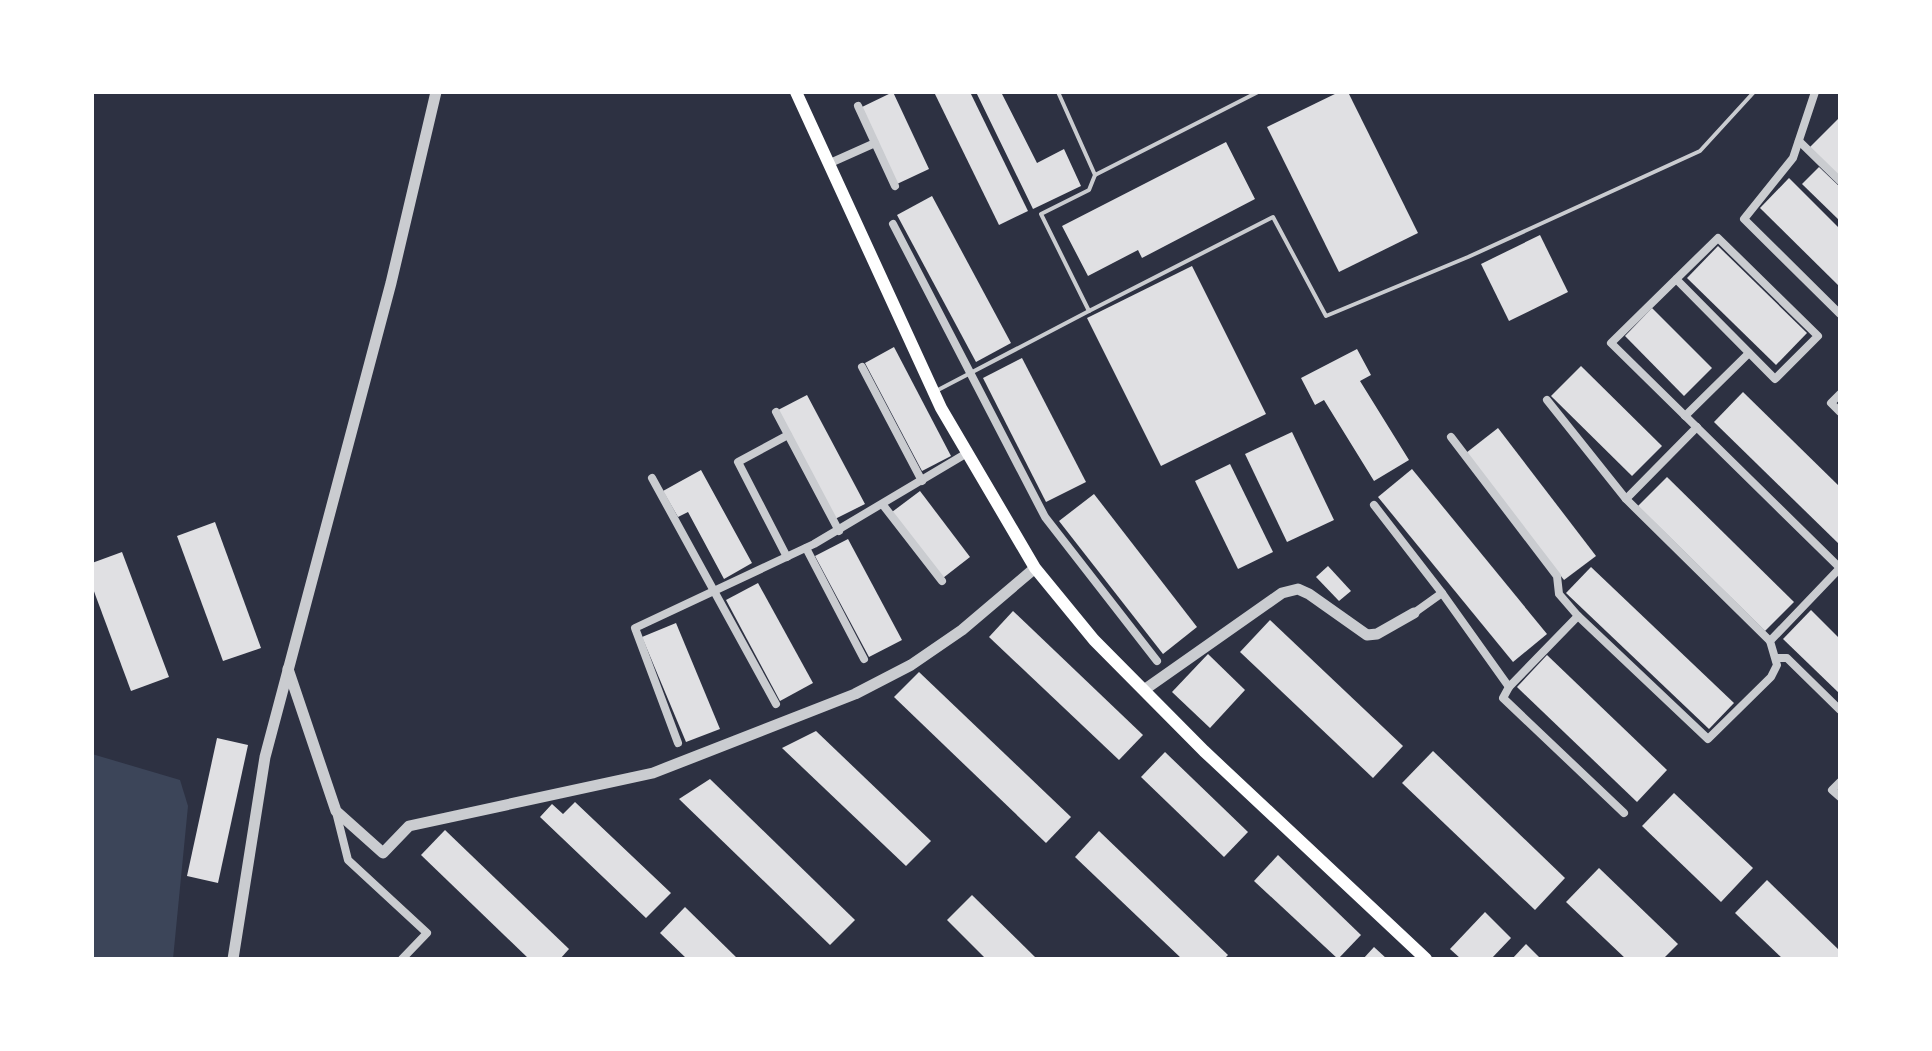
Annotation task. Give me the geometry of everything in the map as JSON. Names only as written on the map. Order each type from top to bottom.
[{"type":"main road","points":[[796,92],[933,393],[1035,568],[1094,640],[1426,959]]},
{"type":"street","points":[[233,959],[265,757],[391,283],[436,92]]},
{"type":"street","points":[[1815,92],[1799,141],[1782,174],[1744,219],[1840,314]]},
{"type":"street","points":[[858,106],[895,186]]},
{"type":"street","points":[[1799,141],[1840,181]]},
{"type":"street","points":[[828,164],[875,143]]},
{"type":"street","points":[[893,224],[1045,517],[1157,661]]},
{"type":"street","points":[[1676,279],[1775,379],[1818,336],[1718,238],[1676,279],[1611,343],[1840,568],[1770,641]]},
{"type":"street","points":[[1685,416],[1749,353]]},
{"type":"street","points":[[862,367],[922,481]]},
{"type":"street","points":[[1840,394],[1831,403],[1840,412]]},
{"type":"street","points":[[1451,437],[1557,576],[1559,594],[1578,616],[1708,739],[1771,677],[1776,658],[1770,641],[1626,499],[1547,400]]},
{"type":"street","points":[[776,412],[839,531]]},
{"type":"street","points":[[1626,499],[1697,427]]},
{"type":"street","points":[[787,557],[738,462],[788,435]]},
{"type":"street","points":[[678,743],[635,628],[839,531],[967,453]]},
{"type":"street","points":[[652,478],[776,704]]},
{"type":"street","points":[[883,505],[942,581]]},
{"type":"street","points":[[1374,505],[1509,687]]},
{"type":"street","points":[[806,548],[864,659]]},
{"type":"street","points":[[336,811],[383,853],[409,826],[653,773],[855,694],[911,665],[962,630],[1035,568]]},
{"type":"street","points":[[1144,690],[1282,593],[1298,589],[1309,594],[1357,631],[1367,635],[1414,613],[1442,593]]},
{"type":"street","points":[[1578,616],[1509,687],[1503,698],[1624,813]]},
{"type":"street","points":[[1776,658],[1787,658],[1840,710]]},
{"type":"street","points":[[288,669],[336,811],[348,860],[427,933],[402,959]]},
{"type":"street","points":[[1840,782],[1832,790],[1840,797]]},
{"type":"lane","points":[[1058,92],[1095,175]]},
{"type":"lane","points":[[1089,311],[1041,214],[1089,190],[1095,175],[1258,92]]},
{"type":"lane","points":[[933,393],[1273,217],[1326,316],[1468,257],[1700,151],[1754,92]]},
{"type":"shaded area","points":[[92,754],[180,780],[188,806],[173,959],[92,959]]},
{"type":"building","points":[[893,92],[929,169],[897,184],[862,107]]},
{"type":"building","points":[[934,92],[970,92],[1028,211],[999,225]]},
{"type":"building","points":[[976,92],[1001,92],[1037,163],[1064,149],[1081,186],[1033,209]]},
{"type":"building","points":[[1339,92],[1348,92],[1418,233],[1339,272],[1267,127]]},
{"type":"building","points":[[1840,120],[1840,177],[1810,147]]},
{"type":"building","points":[[1226,142],[1255,199],[1142,258],[1138,250],[1088,276],[1062,226]]},
{"type":"building","points":[[1819,167],[1840,187],[1840,221],[1802,184]]},
{"type":"building","points":[[1789,178],[1840,229],[1840,287],[1760,208]]},
{"type":"building","points":[[932,196],[1011,343],[976,362],[897,215]]},
{"type":"building","points":[[1540,235],[1568,292],[1509,321],[1481,264]]},
{"type":"building","points":[[1718,246],[1807,333],[1776,365],[1687,278]]},
{"type":"building","points":[[1192,266],[1266,414],[1161,466],[1087,318]]},
{"type":"building","points":[[1652,308],[1712,368],[1684,396],[1625,336]]},
{"type":"building","points":[[894,347],[951,456],[922,471],[865,363]]},
{"type":"building","points":[[1357,349],[1371,375],[1360,381],[1409,460],[1374,481],[1324,400],[1315,405],[1301,378]]},
{"type":"building","points":[[1022,358],[1086,482],[1046,502],[983,378]]},
{"type":"building","points":[[1581,366],[1662,446],[1632,476],[1551,396]]},
{"type":"building","points":[[1743,392],[1840,487],[1840,545],[1714,422]]},
{"type":"building","points":[[807,395],[865,504],[835,519],[778,410]]},
{"type":"building","points":[[1498,428],[1596,556],[1564,580],[1466,453]]},
{"type":"building","points":[[1292,432],[1334,520],[1287,542],[1245,454]]},
{"type":"building","points":[[1230,464],[1273,552],[1238,569],[1195,481]]},
{"type":"building","points":[[1412,469],[1547,634],[1513,662],[1378,497]]},
{"type":"building","points":[[701,470],[752,563],[724,579],[688,512],[678,517],[663,491]]},
{"type":"building","points":[[1667,477],[1794,602],[1765,631],[1638,506]]},
{"type":"building","points":[[920,491],[970,557],[943,578],[892,512]]},
{"type":"building","points":[[1094,494],[1197,627],[1163,654],[1059,521]]},
{"type":"building","points":[[215,522],[261,648],[223,661],[177,536]]},
{"type":"building","points":[[848,539],[902,640],[869,657],[815,556]]},
{"type":"building","points":[[122,552],[169,677],[131,691],[92,586],[92,563]]},
{"type":"building","points":[[1328,566],[1351,591],[1339,601],[1316,577]]},
{"type":"building","points":[[1591,567],[1734,703],[1709,729],[1566,593]]},
{"type":"building","points":[[758,583],[813,683],[780,701],[726,600]]},
{"type":"building","points":[[1811,610],[1840,639],[1840,694],[1783,639]]},
{"type":"building","points":[[1013,611],[1143,735],[1119,760],[989,637]]},
{"type":"building","points":[[1270,620],[1403,746],[1373,778],[1240,652]]},
{"type":"building","points":[[676,623],[720,729],[686,742],[642,637]]},
{"type":"building","points":[[1208,654],[1245,690],[1210,728],[1172,692]]},
{"type":"building","points":[[1547,655],[1667,770],[1637,802],[1517,687]]},
{"type":"building","points":[[919,672],[1071,817],[1046,843],[894,697]]},
{"type":"building","points":[[816,731],[931,841],[906,866],[782,748]]},
{"type":"building","points":[[217,738],[248,745],[218,883],[187,876]]},
{"type":"building","points":[[1433,751],[1565,878],[1535,910],[1402,783]]},
{"type":"building","points":[[1165,752],[1248,832],[1224,857],[1141,777]]},
{"type":"building","points":[[710,779],[855,920],[830,945],[679,799]]},
{"type":"building","points":[[1674,793],[1753,868],[1721,902],[1642,826]]},
{"type":"building","points":[[575,802],[671,893],[646,918],[540,817],[552,804],[563,814]]},
{"type":"building","points":[[445,830],[569,949],[560,959],[529,959],[421,855]]},
{"type":"building","points":[[1099,831],[1228,955],[1224,959],[1182,959],[1075,857]]},
{"type":"building","points":[[1278,855],[1361,935],[1338,959],[1254,881]]},
{"type":"building","points":[[1599,868],[1678,944],[1663,959],[1626,959],[1566,902]]},
{"type":"building","points":[[1767,880],[1840,951],[1840,959],[1783,959],[1735,913]]},
{"type":"building","points":[[972,895],[1037,959],[986,959],[947,920]]},
{"type":"building","points":[[685,907],[738,959],[687,959],[660,933]]},
{"type":"building","points":[[1485,912],[1511,938],[1491,959],[1461,959],[1450,949]]},
{"type":"building","points":[[1526,944],[1541,959],[1512,959]]},
{"type":"building","points":[[1374,947],[1387,959],[1363,959]]}]
